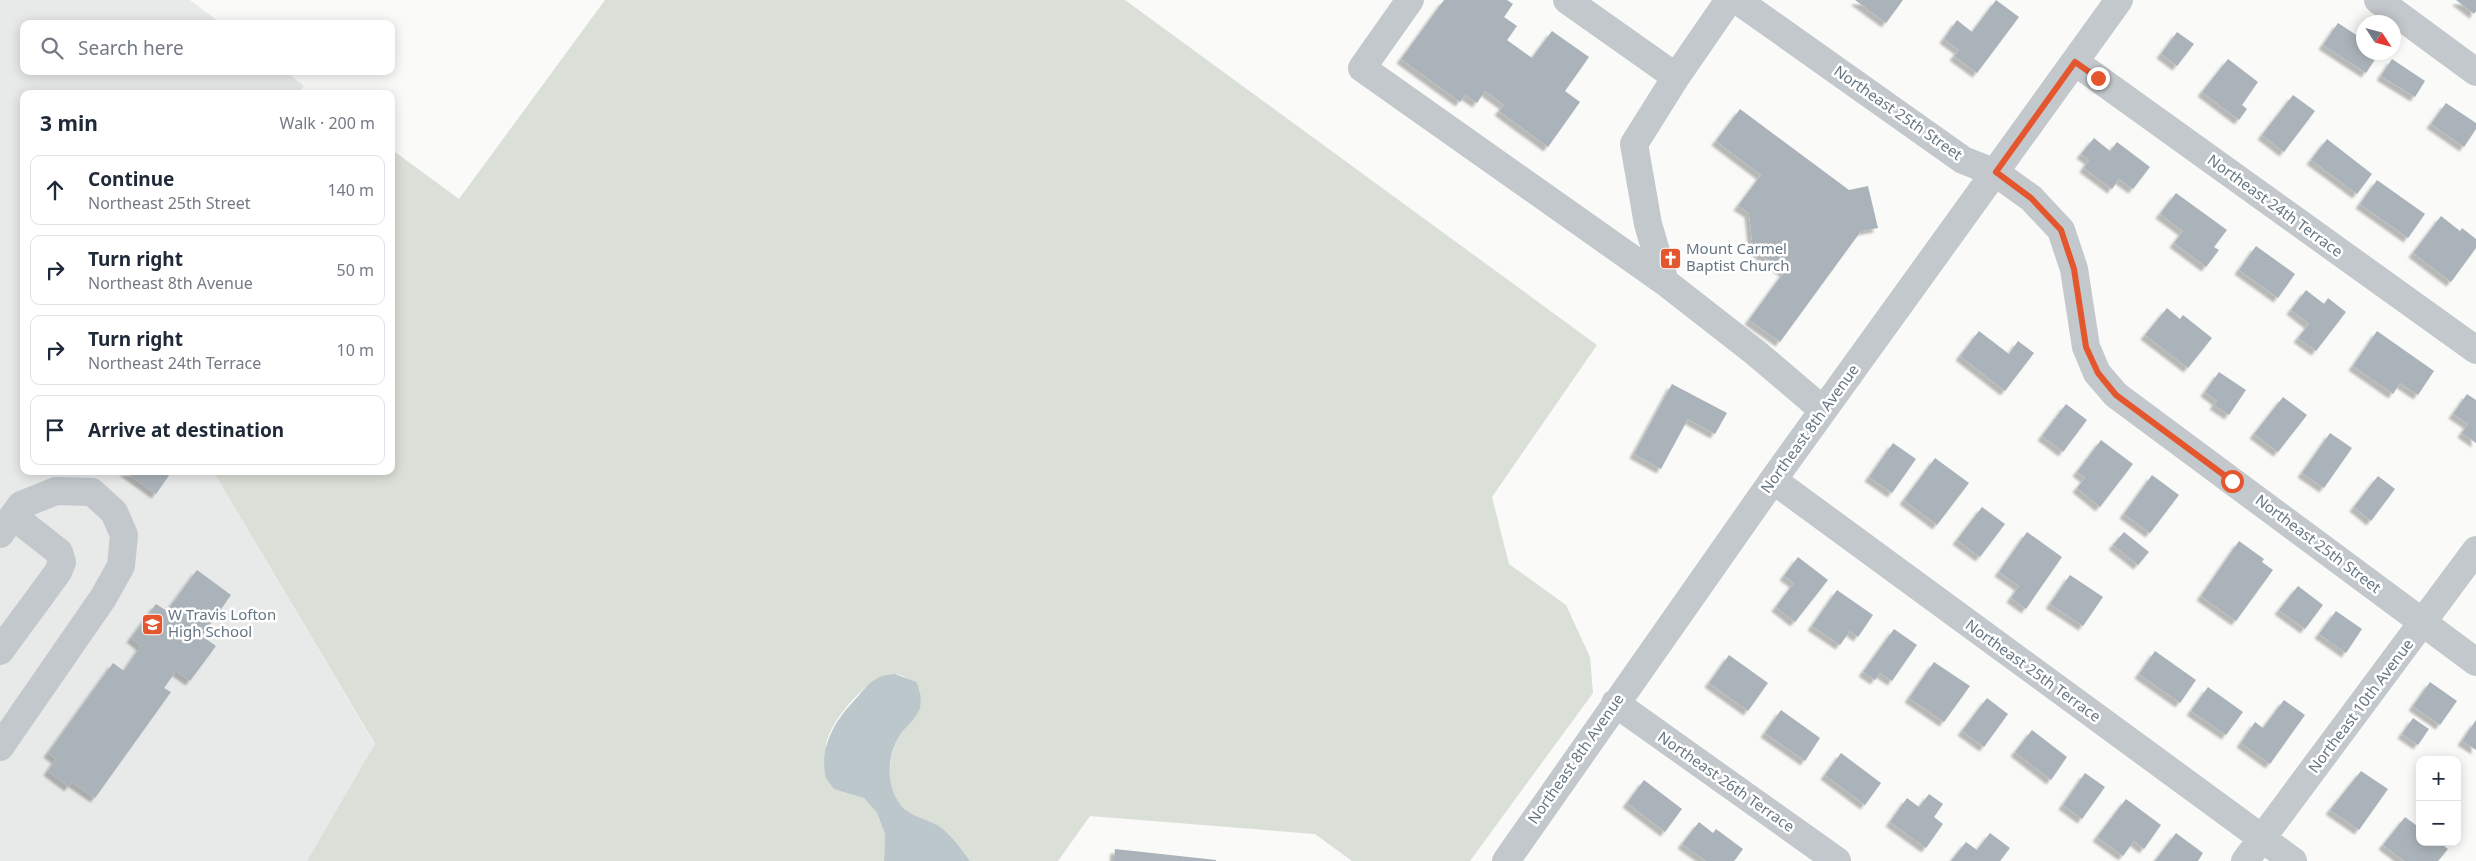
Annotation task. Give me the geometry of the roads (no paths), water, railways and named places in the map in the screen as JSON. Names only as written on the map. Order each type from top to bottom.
[{"type":"street","points":[[1410,0],[1362,68],[1665,282],[1756,353],[1823,410]]},
{"type":"street","points":[[1567,0],[1676,77]]},
{"type":"street","points":[[1665,282],[1648,224],[1634,144],[1676,77],[1729,0]]},
{"type":"street","name":"Northeast 25th Street","points":[[1737,0],[1963,160],[1996,172],[2031,198],[2061,230],[2074,269],[2086,347],[2098,373],[2116,395],[2476,662]]},
{"type":"street","name":"Northeast 8th Avenue","points":[[1506,861],[1773,480],[2119,0]]},
{"type":"street","points":[[2378,0],[2476,72]]},
{"type":"street","name":"Northeast 24th Terrace","points":[[2075,62],[2476,350]]},
{"type":"street","name":"Northeast 25th Terrace","points":[[1773,480],[2293,861]]},
{"type":"street","points":[[0,651],[58,572],[62,562],[59,552],[6,525],[21,505],[56,491],[92,492],[114,512],[124,535],[121,566],[103,598],[0,747]]},
{"type":"street","name":"Northeast 10th Avenue","points":[[2245,861],[2476,550]]},
{"type":"street","name":"Northeast 26th Terrace","points":[[1615,703],[1838,861]]},
{"type":"place","name":"Mount Carmel Baptist Church","points":[[1670,258]]},
{"type":"place","name":"W Travis Lofton High School","points":[[152,624]]}]
